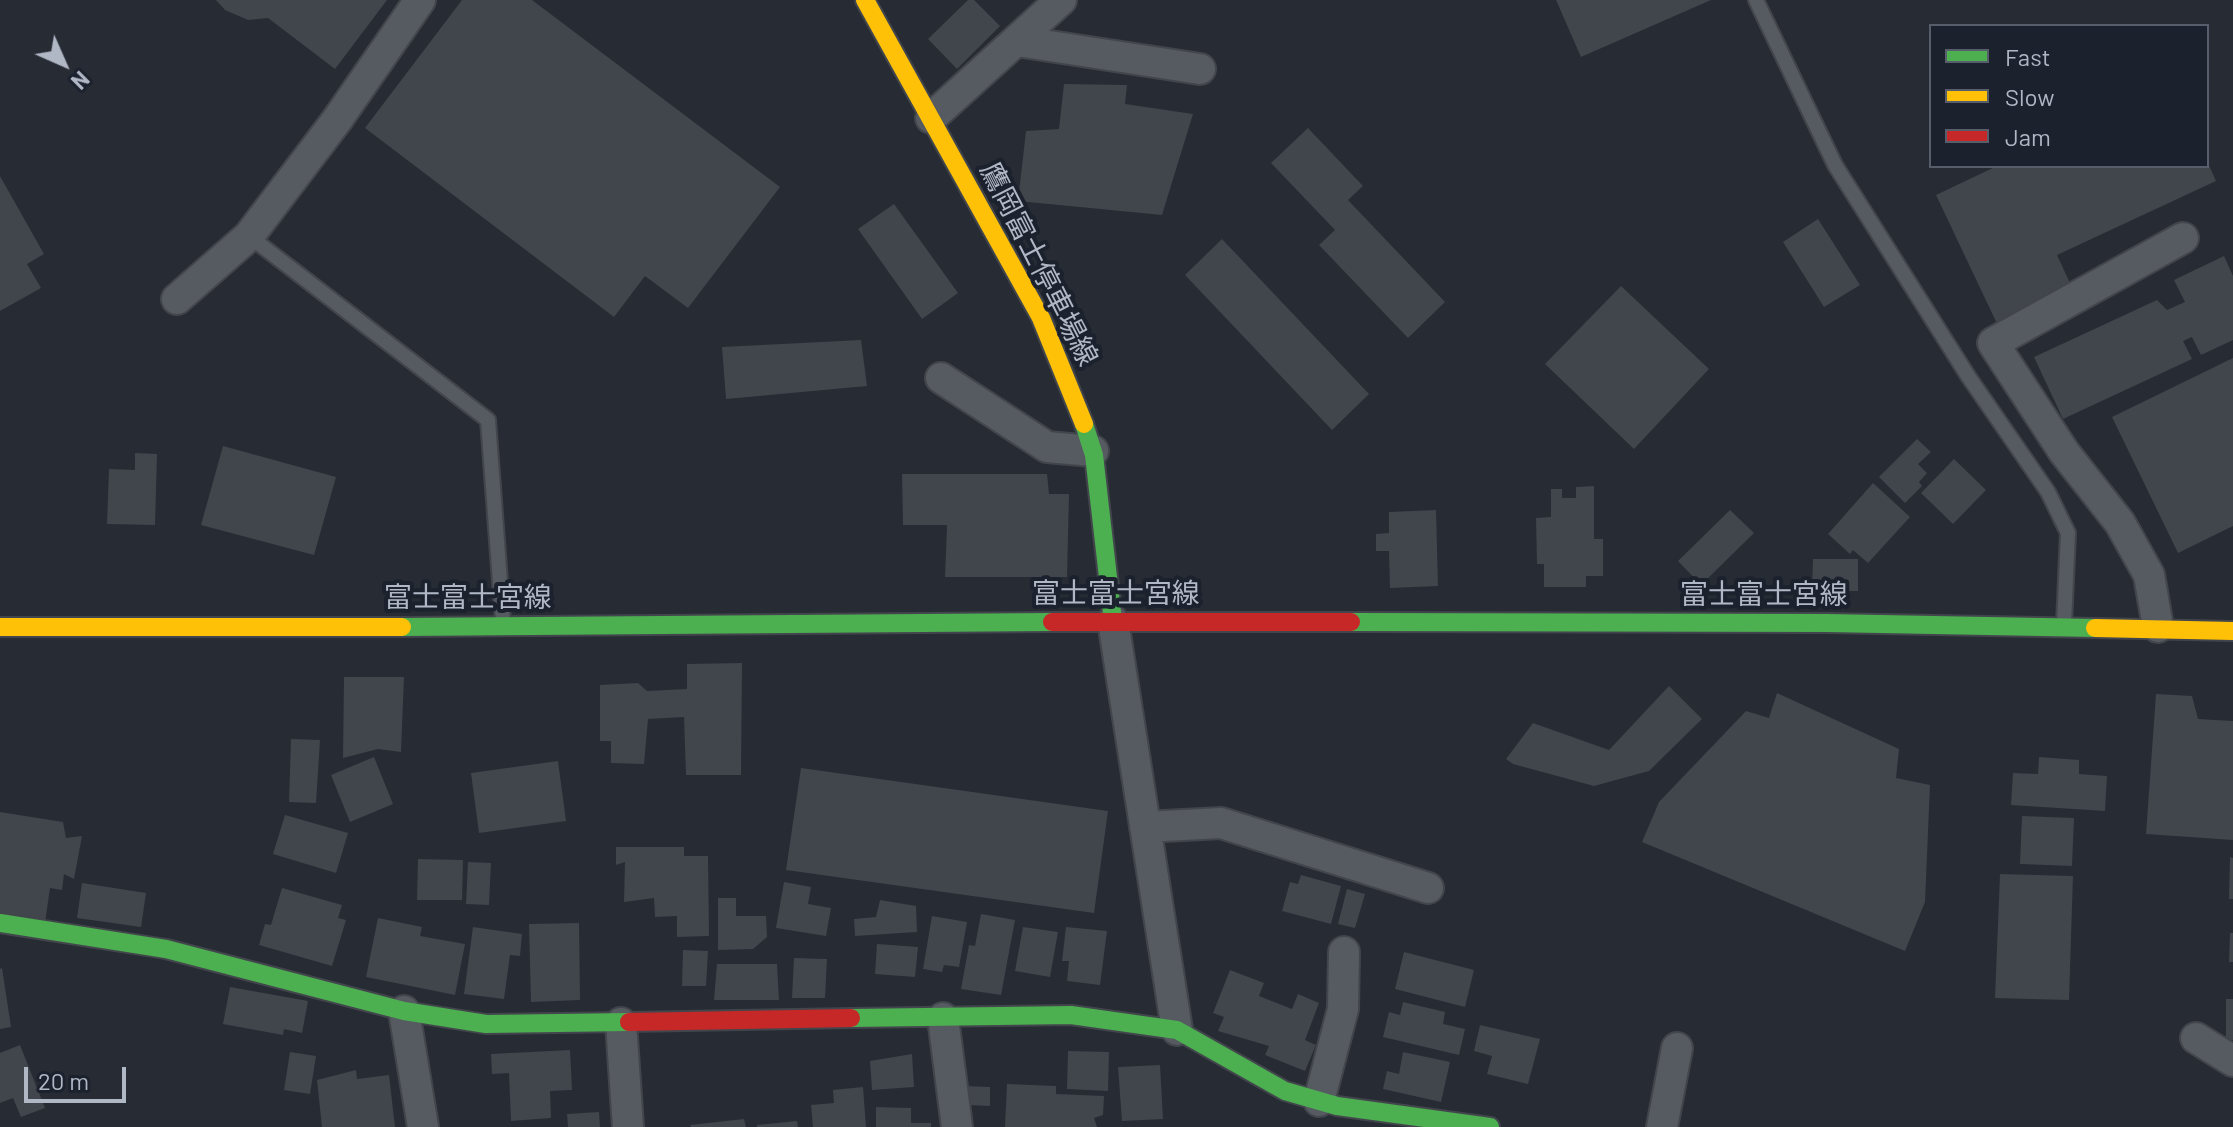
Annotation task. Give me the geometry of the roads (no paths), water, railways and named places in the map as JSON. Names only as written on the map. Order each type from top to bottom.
[{"type":"main road","name":"鷹岡富士停車場線","points":[[865,0],[1041,318],[1093,451],[1107,540],[1113,621]]},
{"type":"main road","name":"富士富士宮線","points":[[0,627],[846,626],[1113,621],[2064,625],[2233,631]]},
{"type":"main road","points":[[0,923],[166,949],[404,1011],[486,1024],[1071,1015],[1177,1030],[1285,1091],[1331,1111],[1490,1127]]},
{"type":"street","points":[[177,299],[249,236],[337,120],[420,0]]},
{"type":"street","points":[[931,118],[1061,0]]},
{"type":"street","points":[[1017,41],[1200,69]]},
{"type":"street","points":[[2158,627],[2149,575],[2120,523],[2064,452],[1993,343],[2183,238]]},
{"type":"street","points":[[941,378],[1047,447],[1093,451]]},
{"type":"street","points":[[1113,621],[1177,1030]]},
{"type":"street","points":[[1145,827],[1221,823],[1428,888]]},
{"type":"street","points":[[1331,1111],[1343,1009],[1344,952]]},
{"type":"street","points":[[404,1011],[423,1127]]},
{"type":"street","points":[[943,1018],[957,1127]]},
{"type":"street","points":[[621,1023],[628,1127]]},
{"type":"street","points":[[2196,1038],[2233,1061]]},
{"type":"street","points":[[1662,1127],[1677,1048]]},
{"type":"lane","points":[[1756,0],[1835,165],[1968,376],[2048,492],[2068,533],[2064,625]]},
{"type":"lane","points":[[249,236],[488,420],[503,626]]}]
